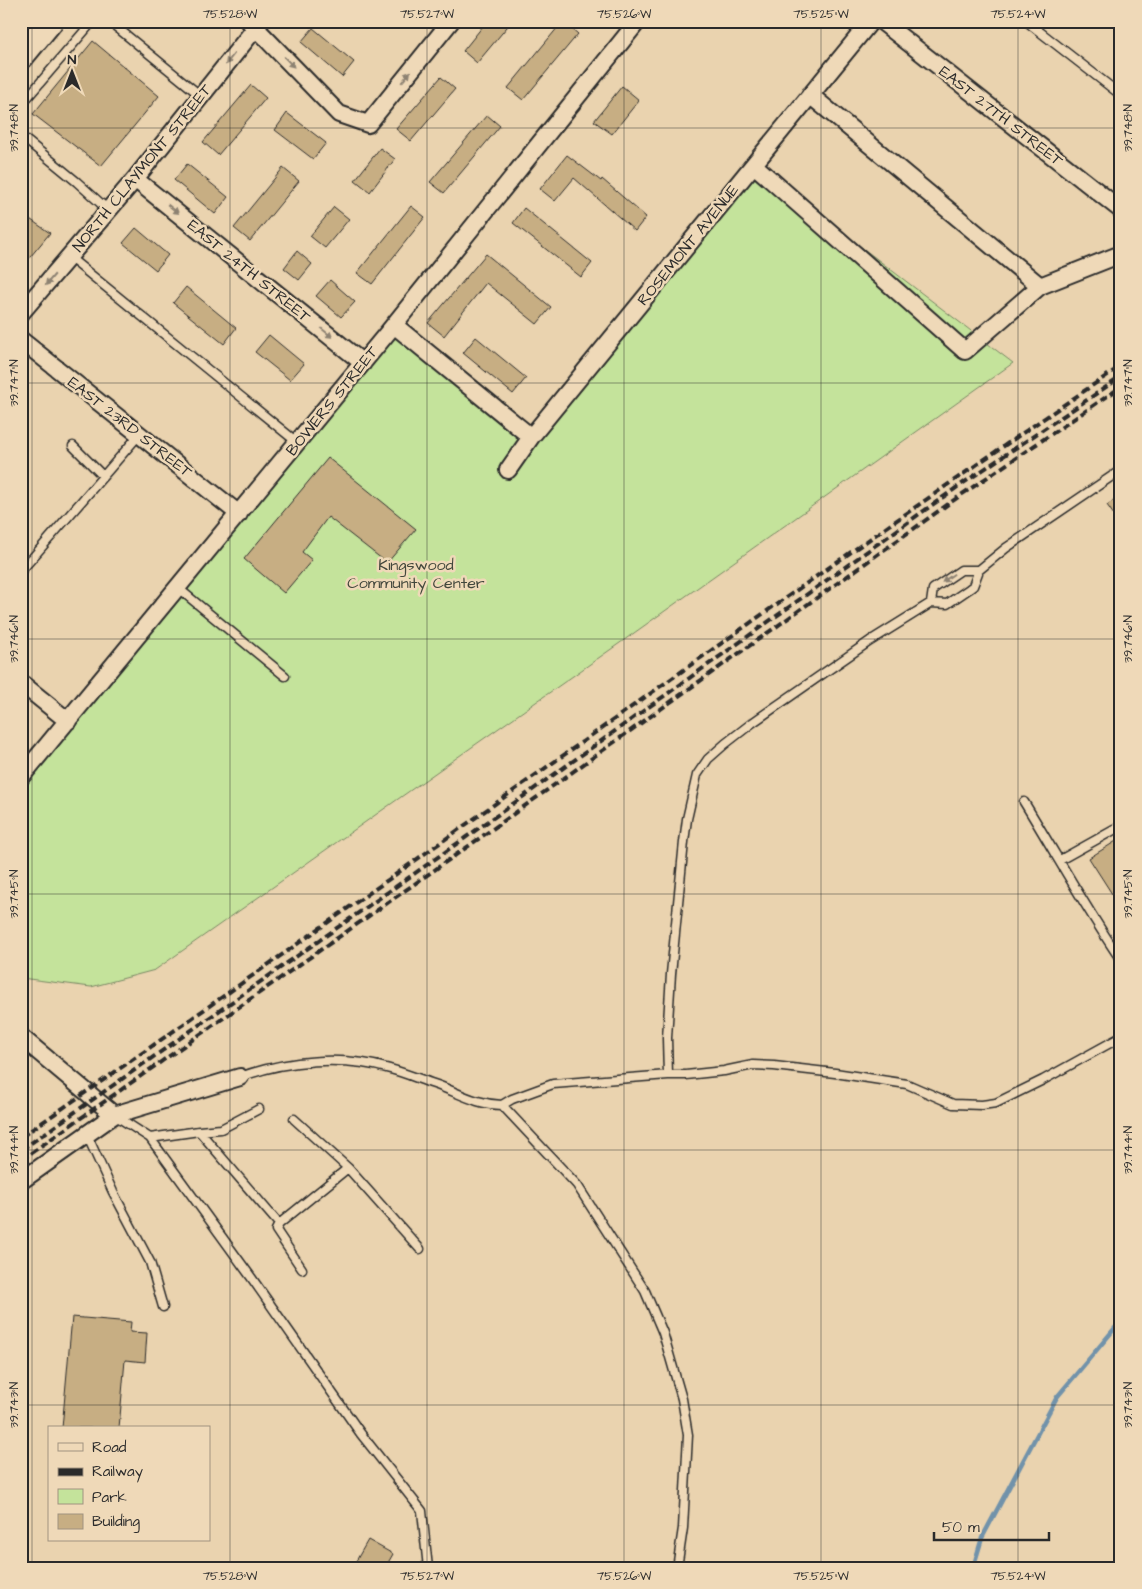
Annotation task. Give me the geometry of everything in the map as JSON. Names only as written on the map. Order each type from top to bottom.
[{"type":"main road","points":[[21,56],[50,21]]},
{"type":"street","points":[[255,23],[339,114],[368,124],[451,21]]},
{"type":"street","name":"BOWERS STREET","points":[[21,777],[364,363],[638,21]]},
{"type":"street","name":"ROSEMONT AVENUE","points":[[508,470],[531,437],[871,21]]},
{"type":"street","name":"EAST 27TH STREET","points":[[881,21],[1121,210]]},
{"type":"street","name":"NORTH CLAYMONT STREET","points":[[21,313],[135,179],[201,96],[255,23]]},
{"type":"street","points":[[810,95],[1040,286]]},
{"type":"street","points":[[754,164],[965,351],[1040,286],[1121,254]]},
{"type":"street","name":"EAST 24TH STREET","points":[[135,179],[364,363]]},
{"type":"street","points":[[394,326],[531,437]]},
{"type":"street","name":"EAST 23RD STREET","points":[[21,340],[239,514]]},
{"type":"street","points":[[21,683],[68,721]]},
{"type":"street","points":[[21,1037],[114,1115]]},
{"type":"street","points":[[22,1184],[114,1115],[240,1076]]},
{"type":"lane","points":[[21,105],[93,21]]},
{"type":"lane","points":[[109,21],[201,96]]},
{"type":"lane","points":[[1026,21],[1121,95]]},
{"type":"lane","points":[[21,136],[108,210]]},
{"type":"lane","points":[[69,257],[298,443]]},
{"type":"lane","points":[[21,571],[140,434]]},
{"type":"lane","points":[[73,446],[103,476]]},
{"type":"lane","points":[[668,1075],[667,1038],[676,908],[687,819],[697,775],[708,759],[724,744],[870,641],[931,603],[947,604],[962,594],[973,586],[978,570],[1006,548],[1121,470]]},
{"type":"lane","points":[[931,603],[933,589],[961,570],[978,570]]},
{"type":"lane","points":[[178,588],[285,676]]},
{"type":"lane","points":[[1024,802],[1060,860],[1097,926],[1121,960]]},
{"type":"lane","points":[[1060,860],[1121,826]]},
{"type":"lane","points":[[240,1076],[276,1066],[311,1061],[365,1064],[390,1068],[476,1102],[502,1105],[512,1099],[553,1084],[686,1075],[724,1071],[753,1065],[843,1074],[907,1084],[953,1104],[982,1105],[996,1103],[1043,1080],[1121,1037]]},
{"type":"lane","points":[[502,1105],[577,1185],[645,1291],[663,1333],[682,1399],[688,1435],[683,1528],[677,1568]]},
{"type":"lane","points":[[150,1138],[221,1129],[259,1110]]},
{"type":"lane","points":[[114,1115],[150,1138],[251,1277],[361,1434],[422,1511],[428,1568]]},
{"type":"lane","points":[[294,1119],[348,1168],[420,1250]]},
{"type":"lane","points":[[199,1131],[279,1224]]},
{"type":"lane","points":[[87,1135],[113,1192],[150,1262],[163,1307]]},
{"type":"lane","points":[[302,1269],[276,1230],[279,1224],[348,1168]]},
{"type":"green space","name":"Kingswood Community Center","points":[[754,165],[1013,363],[627,638],[155,970],[91,987],[21,978],[21,786],[389,331],[528,441]]},
{"type":"building","points":[[487,21],[512,21],[477,63],[463,51]]},
{"type":"building","points":[[563,21],[578,34],[523,100],[508,88]]},
{"type":"building","points":[[313,28],[354,62],[342,77],[301,42]]},
{"type":"building","points":[[93,41],[159,96],[101,166],[33,114]]},
{"type":"building","points":[[441,77],[455,89],[411,141],[396,129]]},
{"type":"building","points":[[251,85],[266,98],[218,155],[203,142]]},
{"type":"building","points":[[622,86],[639,100],[612,134],[594,121]]},
{"type":"building","points":[[287,113],[326,143],[313,159],[275,130]]},
{"type":"building","points":[[487,115],[500,126],[444,193],[430,182]]},
{"type":"building","points":[[380,148],[395,159],[370,192],[355,180]]},
{"type":"building","points":[[567,155],[601,181],[602,179],[646,217],[635,231],[574,178],[555,201],[540,189]]},
{"type":"building","points":[[187,164],[228,197],[215,214],[174,180]]},
{"type":"building","points":[[283,168],[299,181],[250,241],[234,228]]},
{"type":"building","points":[[411,206],[425,217],[372,284],[357,273]]},
{"type":"building","points":[[334,207],[349,219],[325,248],[310,236]]},
{"type":"building","points":[[524,208],[592,263],[581,277],[513,223]]},
{"type":"building","points":[[21,213],[50,233],[21,268]]},
{"type":"building","points":[[136,228],[168,255],[156,270],[123,243]]},
{"type":"building","points":[[297,251],[312,264],[299,280],[284,268]]},
{"type":"building","points":[[486,254],[551,307],[537,324],[486,283],[444,336],[428,323]]},
{"type":"building","points":[[330,280],[355,302],[341,317],[316,296]]},
{"type":"building","points":[[186,287],[236,328],[224,344],[173,303]]},
{"type":"building","points":[[269,335],[304,364],[290,380],[255,352]]},
{"type":"building","points":[[476,337],[526,378],[513,394],[463,353]]},
{"type":"building","name":"Kingswood Community Center","points":[[328,458],[416,529],[387,563],[328,517],[302,552],[312,560],[284,593],[244,559]]},
{"type":"building","points":[[1121,495],[1121,525],[1107,505]]},
{"type":"building","points":[[1121,838],[1121,908],[1089,858]]},
{"type":"building","points":[[72,1317],[131,1322],[130,1332],[147,1333],[145,1362],[125,1360],[119,1426],[62,1426]]},
{"type":"building","points":[[368,1540],[393,1554],[385,1568],[352,1568]]},
{"type":"waterway","points":[[973,1568],[982,1538],[1057,1397],[1121,1321]]},
{"type":"railway","points":[[21,1137],[296,945],[707,653],[1121,366]]},
{"type":"railway","points":[[21,1150],[465,838],[956,488],[1121,377]]},
{"type":"railway","points":[[21,1160],[470,845],[961,495],[1121,387]]}]
